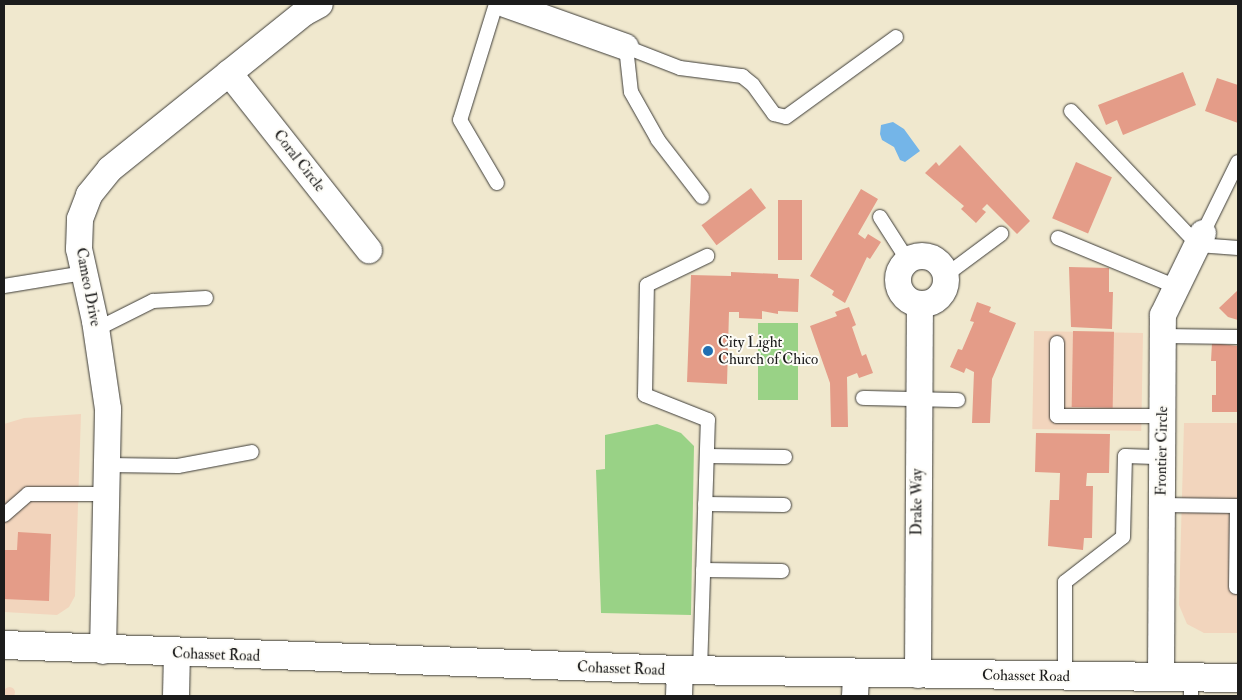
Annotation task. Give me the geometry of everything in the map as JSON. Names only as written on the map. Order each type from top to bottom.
[{"type":"street","name":"Cameo Drive","points":[[103,651],[109,466],[108,409],[97,328],[79,250],[80,219],[89,195],[110,169],[229,73],[320,4]]},
{"type":"street","points":[[505,4],[626,47]]},
{"type":"street","name":"Coral Circle","points":[[229,73],[369,250]]},
{"type":"street","name":"Frontier Circle","points":[[1161,678],[1163,315],[1201,239]]},
{"type":"street","points":[[915,257],[931,257],[943,268],[946,275],[944,290],[919,317],[898,283],[902,267],[915,257]]},
{"type":"street","name":"Drake Way","points":[[918,675],[917,399],[919,317]]},
{"type":"street","name":"Cohasset Road","points":[[4,645],[856,686],[918,675],[1161,678],[1191,687],[1238,678]]},
{"type":"street","points":[[176,696],[177,653]]},
{"type":"lane","points":[[496,4],[460,120],[497,183]]},
{"type":"lane","points":[[702,197],[658,140],[631,92],[626,47],[680,68],[742,76],[753,85],[774,114],[786,117],[896,38]]},
{"type":"lane","points":[[1071,111],[1201,239],[1238,248]]},
{"type":"lane","points":[[1201,239],[1238,162]]},
{"type":"lane","points":[[880,217],[908,261]]},
{"type":"lane","points":[[946,275],[1001,234]]},
{"type":"lane","points":[[1058,238],[1177,287]]},
{"type":"lane","points":[[686,679],[704,570],[708,420],[645,395],[647,285],[707,256]]},
{"type":"lane","points":[[4,286],[83,273]]},
{"type":"lane","points":[[97,328],[153,302],[206,298]]},
{"type":"lane","points":[[1163,336],[1238,337]]},
{"type":"lane","points":[[1057,343],[1057,416],[1162,416]]},
{"type":"lane","points":[[862,398],[958,400]]},
{"type":"lane","points":[[109,466],[178,466],[252,452]]},
{"type":"lane","points":[[707,456],[785,457]]},
{"type":"lane","points":[[1065,676],[1065,582],[1123,537],[1124,456],[1162,457]]},
{"type":"lane","points":[[4,515],[28,494],[108,494]]},
{"type":"lane","points":[[705,504],[784,505]]},
{"type":"lane","points":[[1162,504],[1237,506],[1236,587]]},
{"type":"lane","points":[[704,570],[782,571]]},
{"type":"shaded area","points":[[1034,331],[1143,333],[1141,431],[1032,429]]},
{"type":"shaded area","points":[[81,414],[75,596],[69,607],[57,615],[4,612],[4,424],[24,418]]},
{"type":"shaded area","points":[[1184,423],[1238,423],[1238,633],[1204,633],[1187,624],[1179,605]]},
{"type":"shaded area","points":[[9,686],[15,692],[9,698],[3,692]]},
{"type":"green space","points":[[758,323],[798,323],[798,400],[758,400]]},
{"type":"green space","points":[[657,424],[681,433],[694,446],[691,615],[601,613],[596,470],[605,469],[605,435]]},
{"type":"water","points":[[893,122],[904,129],[920,151],[905,162],[900,160],[894,147],[882,140],[880,134],[881,125]]},
{"type":"building","points":[[1183,72],[1196,105],[1123,135],[1117,120],[1106,125],[1098,105]]},
{"type":"building","points":[[1217,78],[1238,85],[1238,123],[1205,111]]},
{"type":"building","points":[[960,145],[1030,221],[1017,234],[987,204],[982,209],[986,212],[976,223],[961,209],[964,206],[925,173],[936,162],[939,166]]},
{"type":"building","points":[[1076,162],[1112,177],[1088,233],[1052,218]]},
{"type":"building","points":[[751,188],[766,208],[717,245],[701,225]]},
{"type":"building","points":[[861,189],[878,199],[858,234],[865,239],[868,234],[881,242],[870,259],[867,257],[845,303],[832,295],[834,291],[810,276]]},
{"type":"building","points":[[778,200],[802,200],[802,260],[778,260]]},
{"type":"building","points":[[1069,267],[1109,268],[1109,292],[1113,292],[1112,329],[1071,327]]},
{"type":"building","name":"City Light Church of Chico","points":[[731,272],[778,274],[778,278],[799,279],[798,312],[778,311],[778,314],[762,311],[762,319],[739,318],[739,312],[729,312],[727,384],[687,382],[691,275],[731,276]]},
{"type":"building","points":[[1238,290],[1238,320],[1228,317],[1219,308]]},
{"type":"building","points":[[977,302],[991,307],[989,312],[1016,323],[992,379],[990,423],[972,423],[974,372],[966,368],[964,373],[950,367],[958,349],[962,350],[974,322],[970,321]]},
{"type":"building","points":[[849,307],[856,325],[852,327],[862,356],[866,354],[873,373],[859,378],[857,373],[847,377],[848,427],[831,427],[830,383],[810,326],[837,316],[835,312]]},
{"type":"building","points":[[1073,331],[1114,332],[1113,408],[1072,407]]},
{"type":"building","points":[[1212,343],[1238,346],[1238,412],[1212,412],[1212,395],[1216,395],[1216,361],[1211,361]]},
{"type":"building","points":[[1036,433],[1110,434],[1109,473],[1087,473],[1086,486],[1093,486],[1092,538],[1084,538],[1083,550],[1048,546],[1050,500],[1059,500],[1060,473],[1035,472]]},
{"type":"building","points":[[18,532],[51,534],[49,601],[4,599],[4,550],[17,550]]},
{"type":"place","name":"City Light Church of Chico","points":[[708,351]]}]
